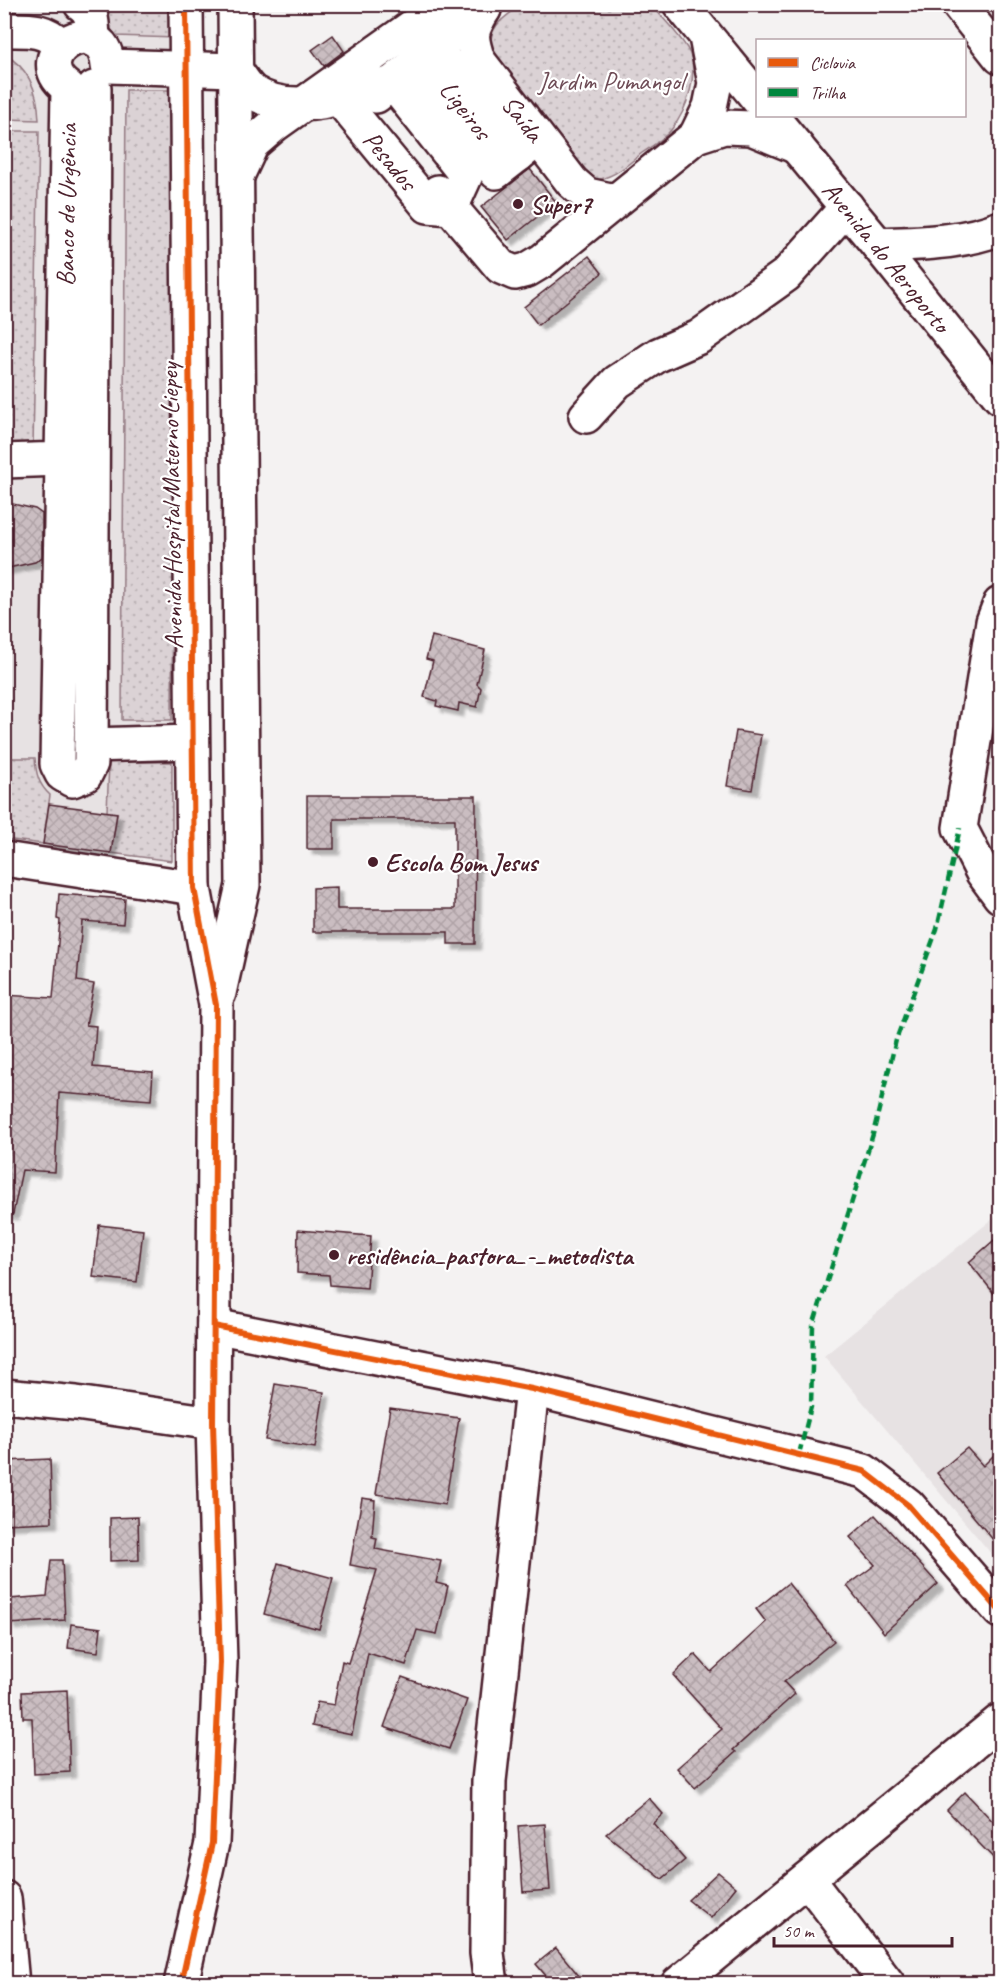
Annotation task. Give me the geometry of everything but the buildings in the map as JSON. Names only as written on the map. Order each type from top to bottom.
[{"type":"street","points":[[81,4],[91,14],[85,65],[91,745],[192,742]]},
{"type":"street","name":"Avenida Hospital Materno Liepey","points":[[186,4],[194,888],[216,1005]]},
{"type":"street","points":[[182,1983],[212,1843],[220,1662],[213,1424],[216,1005],[243,885],[235,4]]},
{"type":"street","points":[[680,4],[756,97]]},
{"type":"street","points":[[958,4],[1000,57]]},
{"type":"street","points":[[236,70],[252,91],[274,101],[304,105],[394,78],[487,7]]},
{"type":"street","points":[[236,178],[252,144],[419,22],[446,13],[487,7]]},
{"type":"street","name":"Saída","points":[[487,7],[476,22],[471,40],[520,158],[572,182],[586,195],[615,201]]},
{"type":"street","points":[[4,30],[32,30],[51,36],[85,65],[236,70]]},
{"type":"street","points":[[696,136],[710,107],[715,83],[706,37]]},
{"type":"street","name":"Banco de Urgência","points":[[85,65],[62,459],[57,764],[62,774],[72,780],[85,775],[91,763],[91,745]]},
{"type":"street","name":"Ligeiros","points":[[394,78],[520,158]]},
{"type":"street","name":"Pesados","points":[[394,78],[466,175],[455,200],[428,207],[394,78]]},
{"type":"street","name":"Avenida do Aeroporto","points":[[772,117],[1000,397]]},
{"type":"street","points":[[455,200],[501,267],[515,273],[527,270],[542,261],[696,136],[724,127],[751,128],[797,147]]},
{"type":"street","points":[[586,416],[617,382],[658,355],[699,337],[786,275],[847,207]]},
{"type":"street","points":[[878,245],[933,242],[996,234]]},
{"type":"street","points":[[4,460],[62,459]]},
{"type":"street","points":[[1000,604],[993,622],[960,828],[983,873],[1000,896]]},
{"type":"street","points":[[4,859],[194,888]]},
{"type":"street","points":[[214,1326],[532,1389],[864,1471],[908,1506],[1000,1611]]},
{"type":"street","points":[[491,1983],[487,1953],[489,1781],[532,1389]]},
{"type":"street","points":[[4,1396],[76,1403],[213,1424]]},
{"type":"street","points":[[678,1983],[1000,1721]]},
{"type":"street","points":[[807,1878],[888,1983]]},
{"type":"street","points":[[4,1898],[12,1983]]},
{"type":"shaded area","points":[[5,5],[175,5],[172,861],[5,839]]},
{"type":"shaded area","points":[[1000,1213],[1000,1564],[824,1356]]},
{"type":"green space","points":[[107,5],[175,5],[176,38],[116,36],[110,28]]},
{"type":"green space","name":"Jardim Pumangol","points":[[521,5],[652,5],[687,48],[693,67],[687,102],[671,130],[618,171],[605,178],[590,180],[490,49],[495,28],[503,18]]},
{"type":"green space","points":[[5,55],[21,67],[31,82],[37,100],[39,120],[5,119]]},
{"type":"green space","points":[[126,90],[176,90],[172,720],[122,720]]},
{"type":"green space","points":[[5,131],[39,131],[33,447],[5,446]]},
{"type":"green space","points":[[5,758],[35,758],[38,778],[50,795],[43,844],[5,839]]},
{"type":"green space","points":[[109,762],[172,762],[172,861],[111,853],[117,813],[107,812]]},
{"type":"marked path","points":[[799,1454],[811,1407],[813,1326],[873,1134],[896,1040],[937,929],[960,828]]},
{"type":"cycle path","points":[[181,1984],[212,1843],[220,1662],[213,1423],[216,1005],[194,888],[186,4]]},
{"type":"cycle path","points":[[214,1326],[532,1389],[864,1471],[908,1505],[1000,1611]]},
{"type":"place","name":"Super7","points":[[518,204]]},
{"type":"place","name":"Escola Bom Jesus","points":[[373,862]]},
{"type":"place","name":"residência_pastora_-_metodista","points":[[334,1255]]}]
